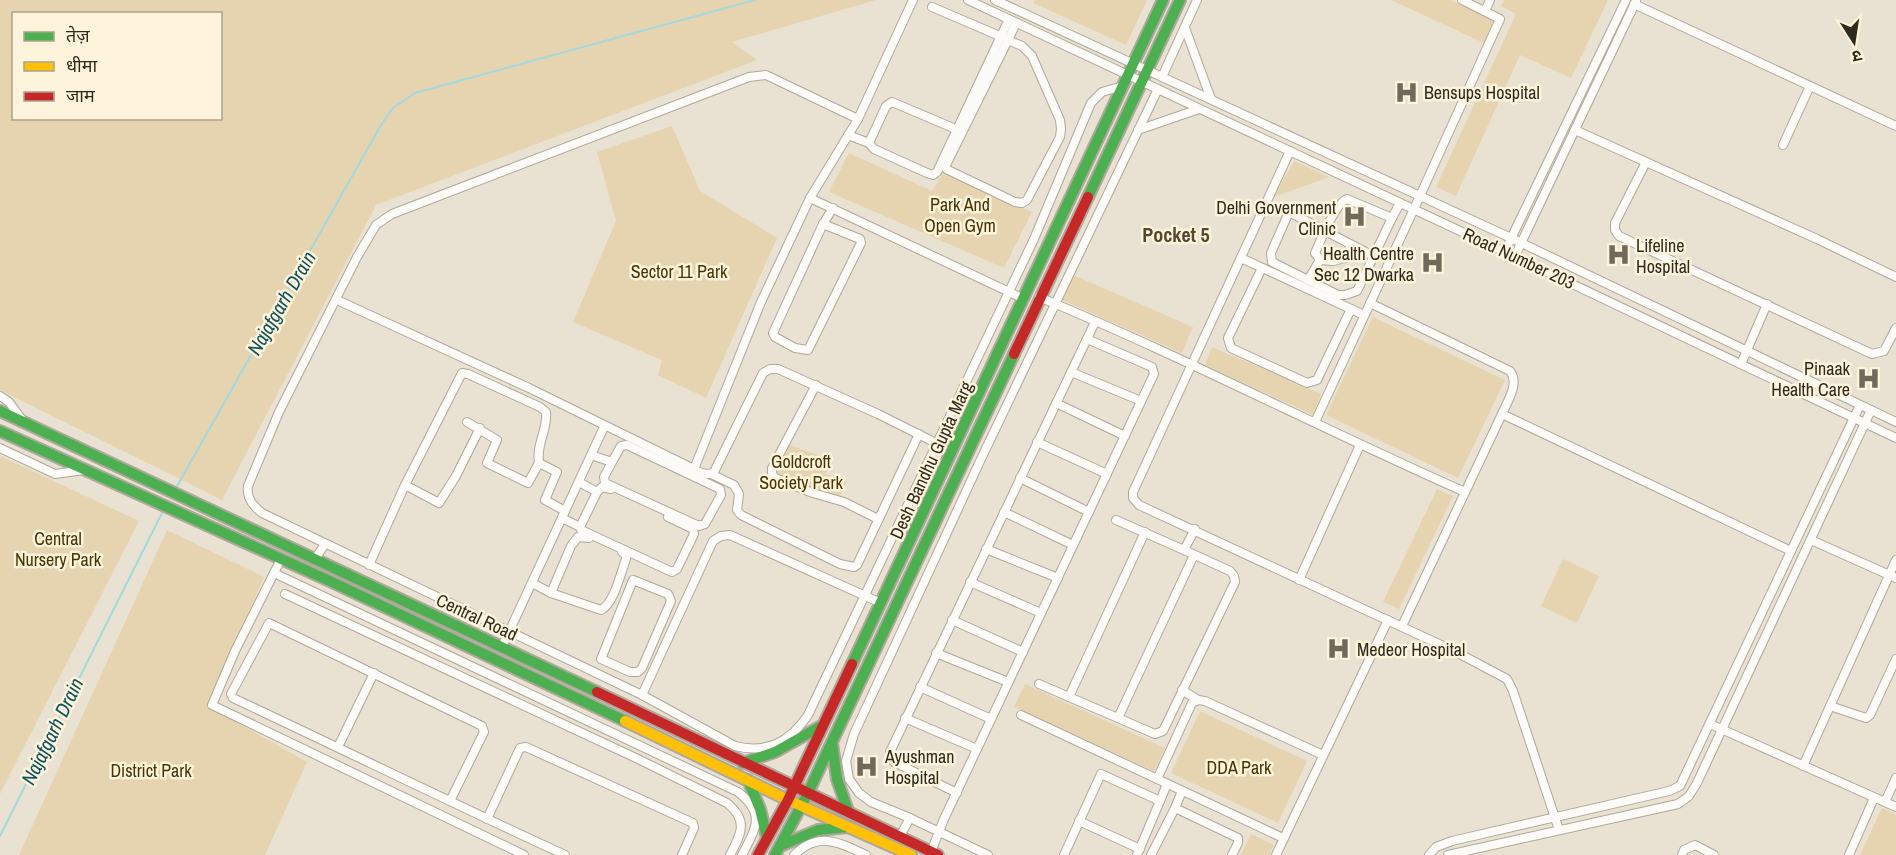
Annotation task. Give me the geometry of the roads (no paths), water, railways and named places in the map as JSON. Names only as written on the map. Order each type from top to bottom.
[{"type":"main road","points":[[1133,64],[1163,0]]},
{"type":"main road","points":[[1147,69],[1180,0]]},
{"type":"main road","name":"Desh Bandhu Gupta Marg","points":[[758,855],[794,788],[1133,64]]},
{"type":"main road","name":"Desh Bandhu Gupta Marg","points":[[778,851],[808,793],[1147,69]]},
{"type":"main road","name":"Central Road","points":[[0,411],[935,853]]},
{"type":"main road","name":"Central Road","points":[[0,431],[281,559],[788,800],[911,855]]},
{"type":"main road","points":[[743,763],[776,753],[824,724]]},
{"type":"main road","points":[[832,742],[837,779],[848,811]]},
{"type":"main road","points":[[748,780],[759,803],[767,839]]},
{"type":"main road","points":[[778,851],[818,830],[849,827]]},
{"type":"street","points":[[694,469],[761,302],[810,198],[858,119],[913,0]]},
{"type":"street","name":"Road Number 203","points":[[968,0],[1013,21],[1125,81],[1140,82],[1158,89],[1896,438]]},
{"type":"street","name":"Road Number 203","points":[[995,0],[1511,238],[1896,422]]},
{"type":"street","points":[[1162,76],[1197,0]]},
{"type":"street","points":[[1315,422],[1500,19],[1461,0]]},
{"type":"street","points":[[1485,11],[1490,0]]},
{"type":"street","points":[[1505,252],[1626,0]]},
{"type":"street","points":[[1515,256],[1635,2],[1896,126]]},
{"type":"street","points":[[932,7],[1005,38],[1022,46],[1032,56],[1060,120],[1061,129],[1060,138],[1027,200],[1022,203],[1015,202],[946,169],[1005,38],[1013,21]]},
{"type":"street","points":[[1185,28],[1211,99]]},
{"type":"street","points":[[848,135],[933,175],[937,172],[1005,38]]},
{"type":"street","points":[[858,119],[766,75],[749,76],[573,146],[392,214],[376,225],[357,257],[279,412],[247,491],[254,506],[262,513],[325,544],[642,695],[735,747],[750,750],[765,748],[783,741],[799,729],[808,715],[938,444],[1092,103],[1102,92],[1125,81]]},
{"type":"street","points":[[1783,145],[1810,86]]},
{"type":"street","points":[[988,855],[858,794],[849,779],[846,761],[854,734],[1158,89]]},
{"type":"street","points":[[869,143],[886,106],[892,102],[958,130]]},
{"type":"street","points":[[1138,130],[1199,109]]},
{"type":"street","points":[[1575,130],[1896,277]]},
{"type":"street","points":[[1290,151],[1133,492],[1133,498],[1138,505],[1195,529],[1299,580],[1402,626],[1507,679],[1513,691],[1558,830]]},
{"type":"street","points":[[1646,162],[1615,223],[1615,230],[1619,236],[1872,354],[1884,351],[1896,328]]},
{"type":"street","points":[[810,198],[1024,299]]},
{"type":"street","points":[[1320,260],[1315,253],[1340,202],[1347,199],[1392,218]]},
{"type":"street","points":[[1375,257],[1289,212],[1271,253],[1271,259],[1275,264],[1338,295],[1351,294],[1360,287],[1375,257],[1392,218],[1400,203]]},
{"type":"street","points":[[823,224],[861,241],[808,350],[795,348],[775,337],[773,333],[823,224],[833,208]]},
{"type":"street","points":[[1320,260],[1333,261],[1345,258],[1351,245]]},
{"type":"street","points":[[1240,258],[1364,315]]},
{"type":"street","points":[[1308,280],[1320,260]]},
{"type":"street","points":[[1262,268],[1228,338],[1231,348],[1307,383],[1317,380],[1352,309]]},
{"type":"street","points":[[1039,297],[1465,492]]},
{"type":"street","points":[[337,300],[501,375],[694,469],[734,485],[739,494],[737,510],[741,515],[840,564],[854,567],[857,565],[919,434]]},
{"type":"street","points":[[1370,303],[1510,371],[1515,382],[1402,626]]},
{"type":"street","points":[[1741,364],[1767,304]]},
{"type":"street","points":[[957,793],[894,762],[890,752],[1095,322]]},
{"type":"street","points":[[935,853],[938,831],[1154,374],[1152,367],[1087,339]]},
{"type":"street","points":[[711,474],[763,373],[770,369],[778,369],[816,385],[938,444]]},
{"type":"street","points":[[1071,372],[1141,401]]},
{"type":"street","points":[[369,565],[405,485],[462,373],[540,407],[546,412],[547,419],[537,453],[539,463],[528,483],[487,463],[497,440],[467,422]]},
{"type":"street","points":[[816,385],[772,468],[772,474],[775,478],[844,502],[878,519]]},
{"type":"street","points":[[0,396],[9,402],[24,423]]},
{"type":"street","points":[[1056,403],[1125,436]]},
{"type":"street","points":[[1429,855],[1437,848],[1452,841],[1670,791],[1680,786],[1860,405]]},
{"type":"street","points":[[1448,855],[1678,804],[1689,796],[1871,410]]},
{"type":"street","points":[[1502,414],[1791,551]]},
{"type":"street","points":[[502,647],[604,427]]},
{"type":"street","points":[[405,485],[439,503],[456,476],[480,428]]},
{"type":"street","points":[[1037,442],[1107,474]]},
{"type":"street","points":[[627,445],[720,489],[721,495],[705,524],[699,526],[605,483],[604,477],[612,462],[621,446],[627,445]]},
{"type":"street","points":[[1299,580],[1360,445]]},
{"type":"street","points":[[0,448],[55,474],[84,470]]},
{"type":"street","points":[[591,455],[612,462]]},
{"type":"street","points":[[539,463],[557,472],[544,500],[580,527],[583,532],[672,572],[677,569],[694,537],[693,529],[606,487],[602,487],[597,492],[580,527]]},
{"type":"street","points":[[1020,478],[1089,512]]},
{"type":"street","points":[[579,482],[597,492]]},
{"type":"street","points":[[1004,512],[1073,545]]},
{"type":"street","points":[[1039,684],[1155,734],[1160,733],[1235,582],[1230,571],[1116,520]]},
{"type":"street","points":[[1184,550],[1195,529]]},
{"type":"street","points":[[1070,697],[1145,532]]},
{"type":"street","points":[[642,695],[712,541],[721,536],[730,535],[881,603]]},
{"type":"street","points":[[532,583],[551,592],[593,609],[601,610],[606,608],[612,597],[626,555],[585,536],[578,537],[571,546],[551,592]]},
{"type":"street","points":[[1810,540],[1893,576]]},
{"type":"street","points":[[315,559],[325,544]]},
{"type":"street","points":[[986,549],[1058,578]]},
{"type":"street","points":[[1118,718],[1194,555]]},
{"type":"street","points":[[281,559],[235,651],[213,701],[213,706],[524,855]]},
{"type":"street","points":[[1803,766],[1893,576],[1896,560]]},
{"type":"street","points":[[274,573],[738,792],[749,800],[757,819],[742,855]]},
{"type":"street","points":[[594,673],[633,580],[670,596],[671,601],[642,668],[638,672],[630,672],[601,659]]},
{"type":"street","points":[[970,582],[1041,613]]},
{"type":"street","points":[[285,594],[727,802],[740,817],[742,829],[730,855]]},
{"type":"street","points":[[363,630],[368,618]]},
{"type":"street","points":[[952,620],[1023,652]]},
{"type":"street","points":[[1275,855],[1388,620]]},
{"type":"street","points":[[450,801],[484,728],[269,622],[231,694],[233,698],[487,819],[565,855]]},
{"type":"street","points":[[936,653],[1008,682]]},
{"type":"street","points":[[1830,706],[1860,718],[1866,718],[1870,715],[1896,658]]},
{"type":"street","points":[[338,747],[374,673]]},
{"type":"street","points":[[920,687],[991,719]]},
{"type":"street","points":[[518,703],[524,690]]},
{"type":"street","points":[[1182,690],[1198,700],[1205,701],[1323,755]]},
{"type":"street","points":[[1157,779],[1192,703],[1198,700]]},
{"type":"street","points":[[1021,715],[1283,838]]},
{"type":"street","points":[[905,718],[977,750]]},
{"type":"street","points":[[1710,724],[1896,807]]},
{"type":"street","points":[[487,819],[520,748],[526,747],[693,823],[694,828],[682,855]]},
{"type":"street","points":[[1064,855],[1101,774],[1161,801]]},
{"type":"street","points":[[1885,802],[1896,778]]},
{"type":"street","points":[[1080,821],[1139,852],[1167,784]]},
{"type":"street","points":[[1151,855],[1182,791]]},
{"type":"street","points":[[1850,855],[1874,798]]},
{"type":"street","points":[[1174,808],[1238,838],[1232,855]]},
{"type":"street","points":[[900,836],[910,818]]},
{"type":"street","points":[[794,855],[812,842],[822,840],[838,842],[866,855]]},
{"type":"street","points":[[1682,855],[1688,847],[1695,845],[1713,855]]},
{"type":"waterway","name":"Najafgarh Drain","points":[[176,488],[381,125],[393,108],[415,93],[755,0]]},
{"type":"waterway","name":"Najafgarh Drain","points":[[0,836],[164,509]]},
{"type":"place","name":"Bensups Hospital","points":[[1406,92]]},
{"type":"place","name":"Delhi Government Clinic","points":[[1354,217]]},
{"type":"place","name":"Lifeline Hospital","points":[[1618,255]]},
{"type":"place","name":"Health Centre Sec 12 Dwarka","points":[[1432,263]]},
{"type":"place","name":"Pinaak Health Care","points":[[1868,378]]},
{"type":"place","name":"Medeor Hospital","points":[[1339,649]]},
{"type":"place","name":"Ayushman Hospital","points":[[867,766]]},
{"type":"district","name":"Pocket 5","points":[[1176,234]]},
{"type":"park label","name":"Park And Open Gym","points":[[960,214]]},
{"type":"park label","name":"Sector 11 Park","points":[[679,271]]},
{"type":"park label","name":"Goldcroft Society Park","points":[[801,471]]},
{"type":"park label","name":"Central Nursery Park","points":[[58,548]]},
{"type":"park label","name":"DDA Park","points":[[1239,767]]},
{"type":"park label","name":"District Park","points":[[151,770]]}]
